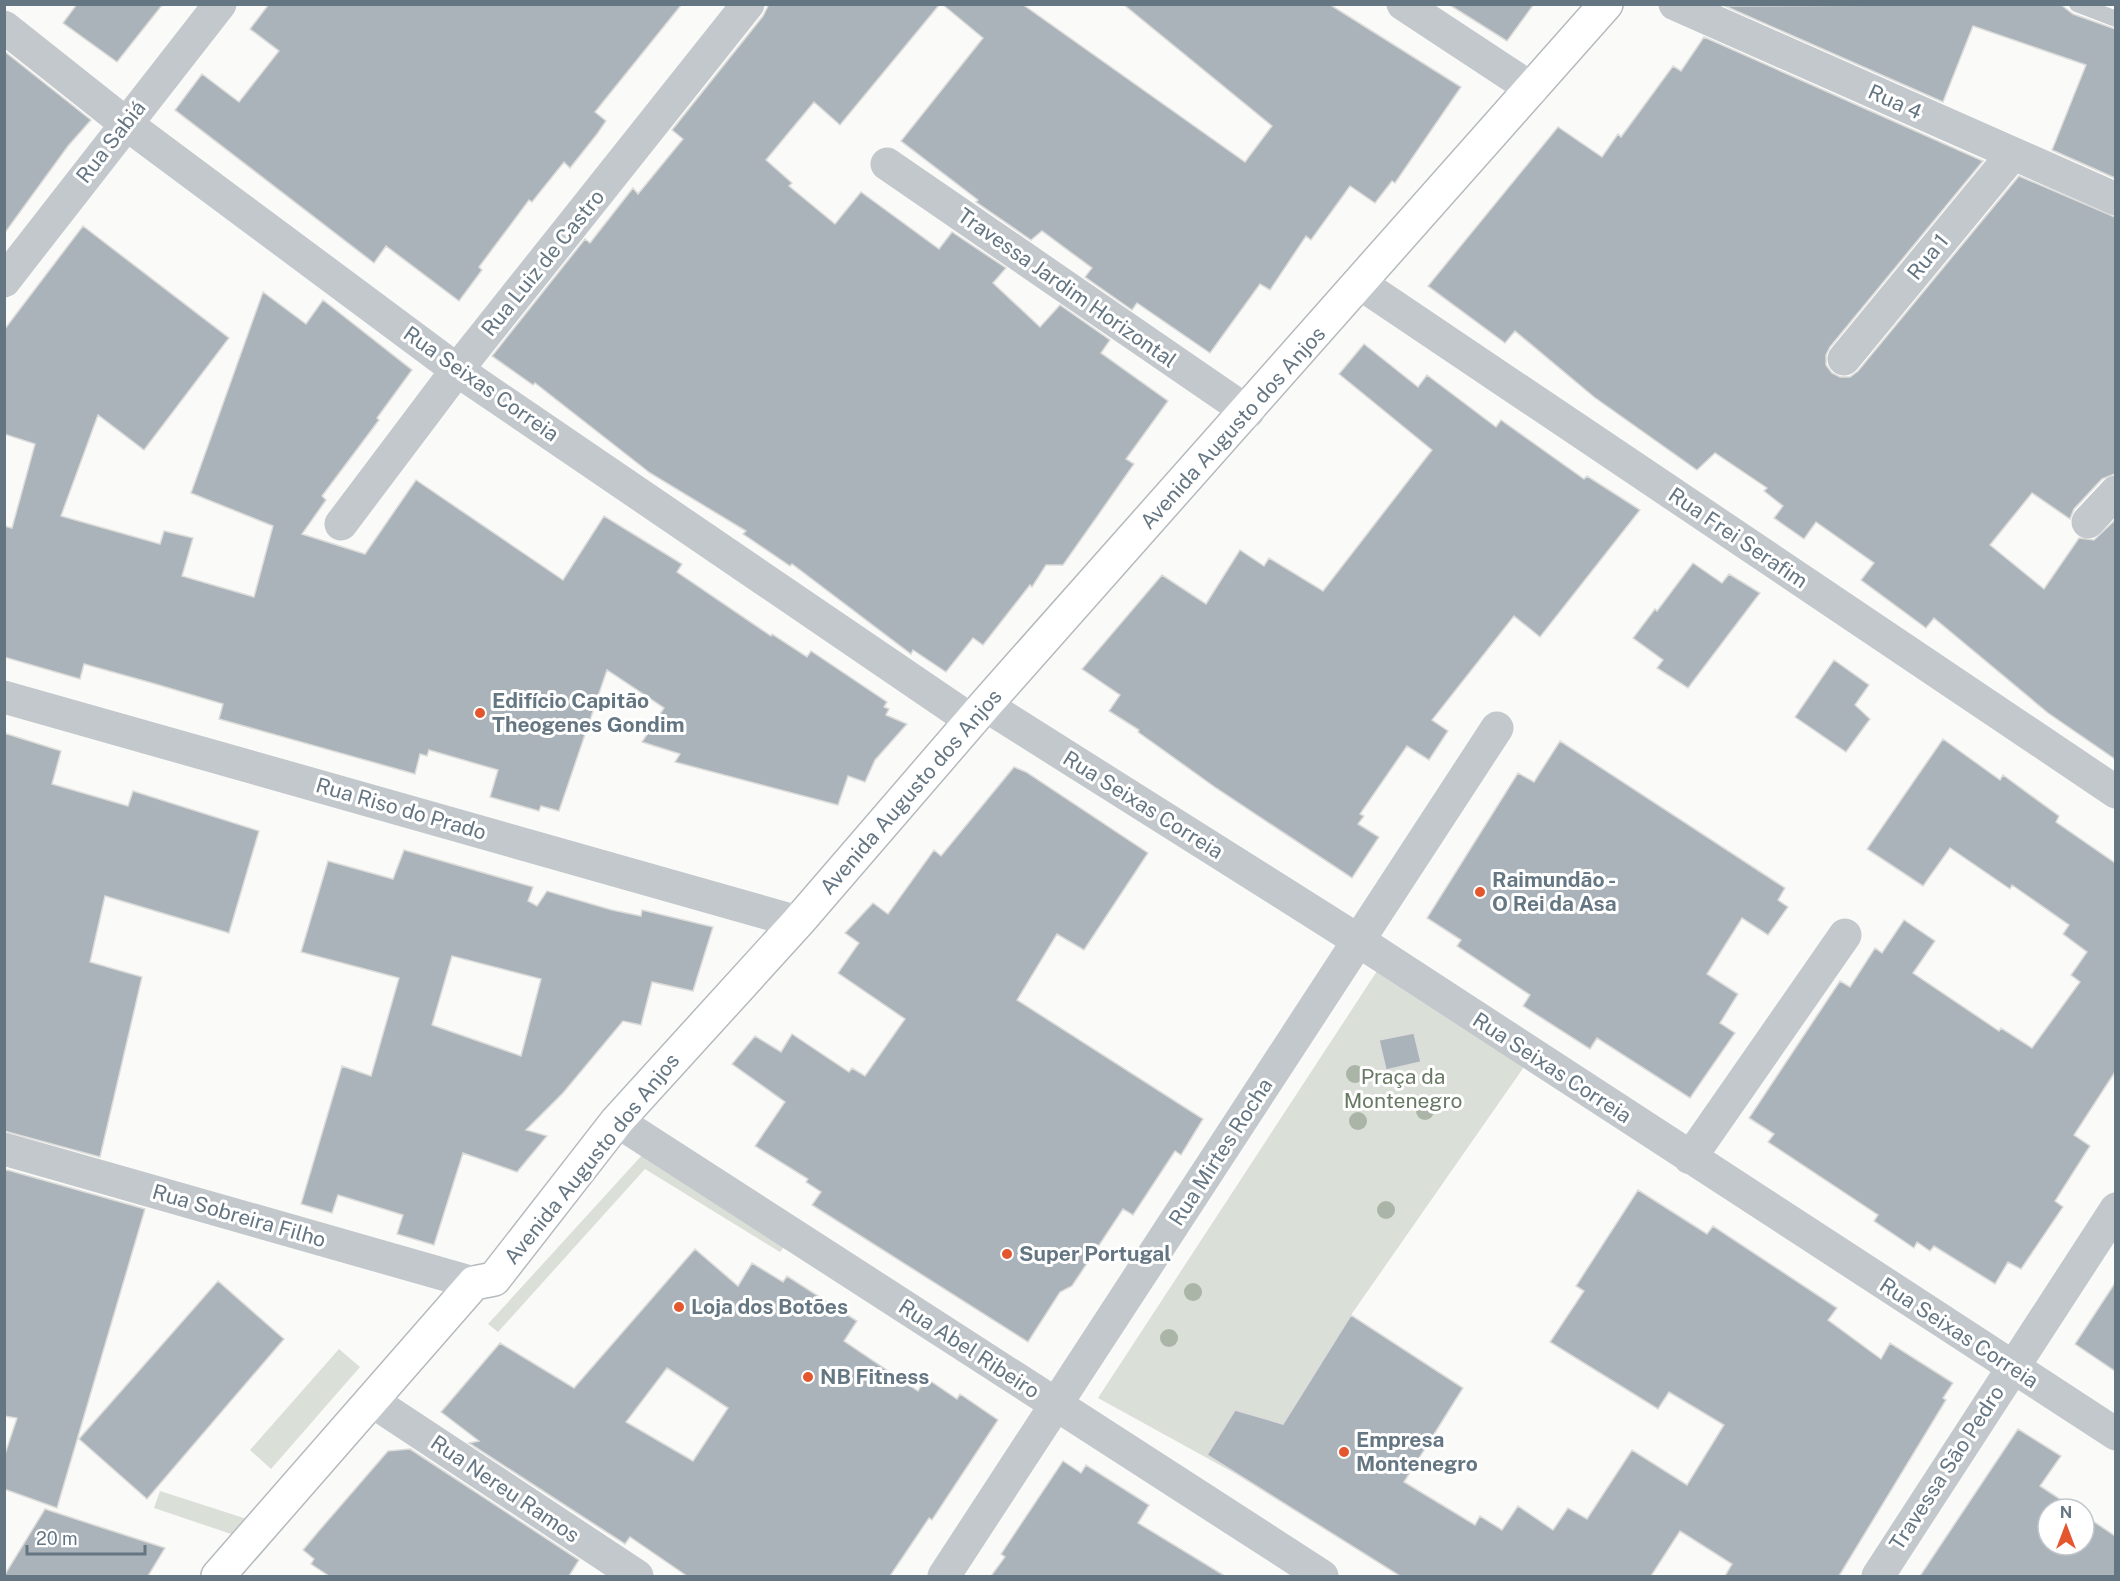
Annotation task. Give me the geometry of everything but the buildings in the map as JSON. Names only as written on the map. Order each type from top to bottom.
[{"type":"main road","name":"Avenida Augusto dos Anjos","points":[[218,1576],[474,1283],[494,1279],[618,1121],[798,922],[978,713],[1248,412],[1606,4]]},
{"type":"street","name":"Rua Sabiá","points":[[4,281],[220,4]]},
{"type":"street","name":"Rua Luiz de Castro","points":[[341,524],[458,370],[748,4]]},
{"type":"street","points":[[1402,4],[1532,89]]},
{"type":"street","name":"Rua 4","points":[[1676,4],[2115,200]]},
{"type":"street","name":"Rua Seixas Correia","points":[[4,27],[125,123],[458,370],[978,713],[1359,941],[2115,1434]]},
{"type":"street","name":"Rua 1","points":[[1844,360],[2012,154]]},
{"type":"street","name":"Travessa Jardim Horizontal","points":[[887,164],[1248,412]]},
{"type":"street","name":"Rua Frei Serafim","points":[[1361,284],[2115,792]]},
{"type":"street","points":[[2088,522],[2115,492]]},
{"type":"street","name":"Rua Riso do Prado","points":[[4,697],[798,922]]},
{"type":"street","name":"Rua Mirtes Rocha","points":[[944,1576],[1497,728]]},
{"type":"street","points":[[1690,1158],[1845,935]]},
{"type":"street","name":"Rua Abel Ribeiro","points":[[618,1121],[1322,1576]]},
{"type":"street","name":"Rua Sobreira Filho","points":[[4,1149],[474,1283]]},
{"type":"street","name":"Travessa São Pedro","points":[[1878,1576],[2115,1209]]},
{"type":"street","name":"Rua Nereu Ramos","points":[[372,1401],[638,1576]]},
{"type":"lane","points":[[2077,4],[2115,19]]},
{"type":"green space","name":"Praça da Montenegro","points":[[1379,968],[1526,1064],[1351,1315],[1291,1410],[1288,1425],[1283,1424],[1247,1480],[1098,1398]]},
{"type":"green space","points":[[644,1153],[787,1243],[780,1252],[645,1169],[498,1332],[488,1324]]},
{"type":"green space","points":[[339,1349],[360,1367],[271,1469],[250,1450]]},
{"type":"green space","points":[[160,1491],[250,1520],[237,1536],[154,1508]]},
{"type":"place","name":"Edifício Capitão Theogenes Gondim","points":[[480,713]]},
{"type":"place","name":"Raimundão - O Rei da Asa","points":[[1480,892]]},
{"type":"place","name":"Super Portugal","points":[[1007,1254]]},
{"type":"place","name":"Loja dos Botões","points":[[679,1307]]},
{"type":"place","name":"NB Fitness","points":[[808,1377]]},
{"type":"place","name":"Empresa Montenegro","points":[[1344,1452]]}]
